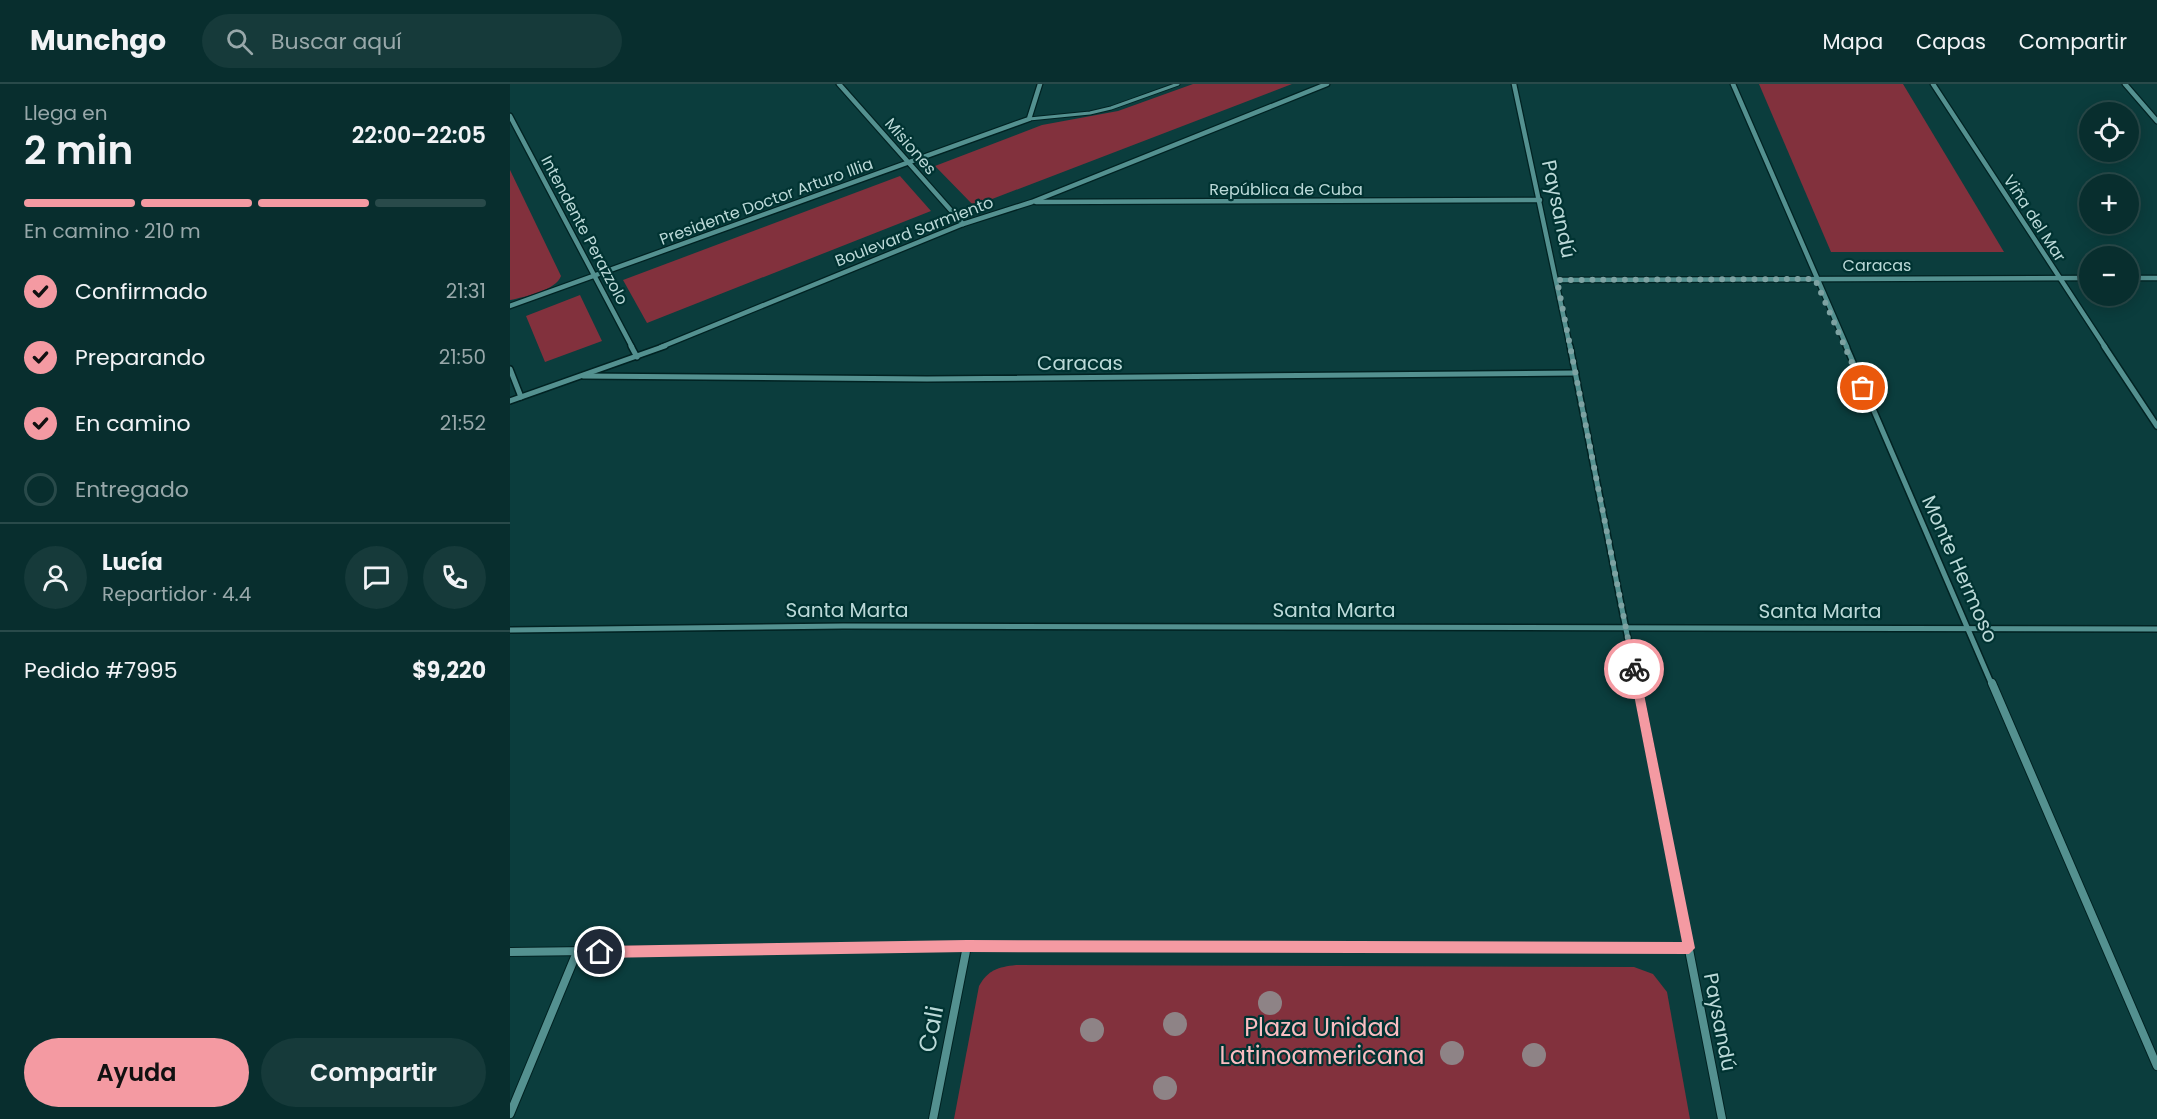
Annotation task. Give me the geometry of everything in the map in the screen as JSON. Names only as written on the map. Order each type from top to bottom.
[{"type":"street","name":"Misiones","points":[[840,84],[963,224]]},
{"type":"street","points":[[1029,119],[1040,84]]},
{"type":"street","name":"Boulevard Sarmiento","points":[[510,401],[637,357],[963,224],[1032,202],[1327,84]]},
{"type":"street","name":"Paysandú","points":[[1514,84],[1576,374],[1722,1119]]},
{"type":"street","name":"Monte Hermoso","points":[[1733,84],[1815,279],[2157,1066]]},
{"type":"street","name":"Viña del Mar","points":[[1933,84],[2157,426]]},
{"type":"street","points":[[2125,84],[2157,121]]},
{"type":"street","name":"Intendente Perazzolo","points":[[510,116],[637,357]]},
{"type":"street","name":"Presidente Doctor Arturo Illia","points":[[510,306],[1029,119]]},
{"type":"street","name":"República de Cuba","points":[[1032,202],[1540,200]]},
{"type":"street","name":"Caracas","points":[[1557,280],[2079,278]]},
{"type":"street","points":[[2139,278],[2157,278]]},
{"type":"street","points":[[510,369],[521,397]]},
{"type":"street","name":"Caracas","points":[[584,376],[927,379],[1576,374]]},
{"type":"street","name":"Santa Marta","points":[[510,630],[843,626],[2157,629]]},
{"type":"street","points":[[510,952],[967,946],[1689,948]]},
{"type":"street","name":"Cali","points":[[933,1119],[967,946]]},
{"type":"street","points":[[510,1114],[577,952]]},
{"type":"lane","points":[[1029,119],[1090,113],[1111,108],[1178,84]]},
{"type":"green space","points":[[1193,84],[1292,84],[974,206],[935,166],[1042,125],[1118,111]]},
{"type":"green space","points":[[1759,84],[1903,84],[2004,252],[1831,252]]},
{"type":"green space","points":[[510,170],[561,276],[547,289],[510,300]]},
{"type":"green space","points":[[900,176],[931,211],[647,323],[623,280]]},
{"type":"green space","points":[[580,295],[602,341],[545,362],[526,316]]},
{"type":"green space","name":"Plaza Unidad Latinoamericana","points":[[1016,965],[1634,967],[1653,974],[1667,992],[1690,1119],[954,1119],[979,986],[994,970]]},
{"type":"way so far","points":[[1634,669],[1557,280],[1815,279],[1863,388]]},
{"type":"route","points":[[600,952],[967,946],[1689,948],[1634,669]]}]
